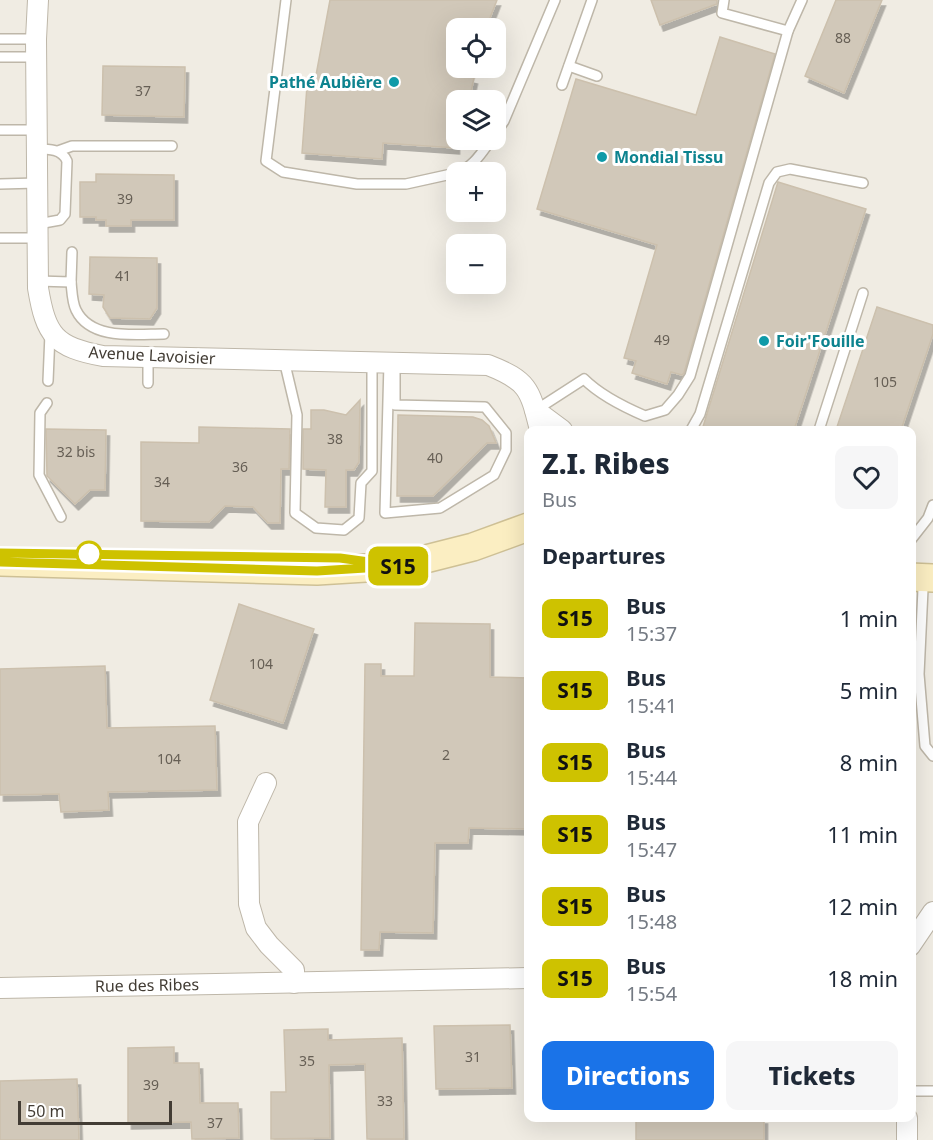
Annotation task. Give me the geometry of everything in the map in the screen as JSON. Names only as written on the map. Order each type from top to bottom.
[{"type":"main road","points":[[0,562],[317,571],[398,566],[474,547],[524,528]]},
{"type":"street","points":[[38,0],[36,48],[39,281],[43,313],[50,329]]},
{"type":"street","name":"Avenue Lavoisier","points":[[50,329],[60,342],[77,351],[103,356],[488,366],[511,374],[527,387],[539,426]]},
{"type":"street","name":"Avenue Lavoisier","points":[[535,410],[557,426]]},
{"type":"street","points":[[266,783],[248,822],[249,904],[256,928],[294,970],[294,983]]},
{"type":"street","points":[[916,937],[933,912]]},
{"type":"street","name":"Rue des Ribes","points":[[0,988],[524,978]]},
{"type":"street","points":[[907,1122],[907,1140]]},
{"type":"lane","points":[[286,0],[267,161],[283,172],[357,184],[406,184],[446,175]]},
{"type":"lane","points":[[506,116],[555,0]]},
{"type":"lane","points":[[562,85],[592,0]]},
{"type":"lane","points":[[724,0],[722,13],[788,31]]},
{"type":"lane","points":[[535,410],[584,379],[593,388],[645,416],[665,410],[678,395],[690,376],[788,31],[802,0]]},
{"type":"lane","points":[[0,39],[36,48]]},
{"type":"lane","points":[[0,57],[36,48]]},
{"type":"lane","points":[[569,66],[597,76]]},
{"type":"lane","points":[[0,130],[37,139],[64,155],[67,161],[65,214],[60,220],[38,231],[0,238]]},
{"type":"lane","points":[[58,151],[72,146],[172,146]]},
{"type":"lane","points":[[473,162],[484,150]]},
{"type":"lane","points":[[693,426],[700,414],[769,183],[777,172],[790,169],[863,183]]},
{"type":"lane","points":[[0,184],[37,183]]},
{"type":"lane","points":[[72,252],[71,282],[77,312],[96,328],[110,333],[164,334]]},
{"type":"lane","points":[[39,281],[71,282]]},
{"type":"lane","points":[[820,426],[863,293]]},
{"type":"lane","points":[[48,381],[50,329]]},
{"type":"lane","points":[[148,357],[148,383]]},
{"type":"lane","points":[[284,360],[297,415],[295,513],[316,528],[344,530],[359,518],[361,483],[372,471],[385,363]]},
{"type":"lane","points":[[385,363],[395,405],[485,407],[506,433],[506,450],[494,475],[440,508],[385,513],[385,363]]},
{"type":"lane","points":[[48,403],[40,413],[39,475],[61,517]]},
{"type":"lane","points":[[916,534],[931,518],[933,505]]},
{"type":"lane","points":[[0,553],[88,554]]},
{"type":"lane","points":[[351,560],[398,566]]},
{"type":"lane","points":[[922,584],[919,674],[925,746],[933,756]]},
{"type":"lane","points":[[916,1091],[933,1091]]},
{"type":"building","name":"Pathé Aubière","points":[[330,0],[497,0],[490,18],[446,18],[446,78],[474,78],[471,90],[446,90],[446,147],[383,143],[382,159],[302,153],[307,86],[314,86]]},
{"type":"building","points":[[651,0],[717,0],[717,4],[660,25]]},
{"type":"building","points":[[836,0],[882,0],[844,93],[805,76]]},
{"type":"building","points":[[720,37],[775,54],[684,373],[682,375],[671,372],[667,384],[632,373],[636,361],[624,358],[657,245],[537,209],[576,79],[696,115]]},
{"type":"building","points":[[103,66],[185,67],[184,117],[102,115]]},
{"type":"building","points":[[96,174],[174,175],[174,220],[131,220],[131,226],[106,226],[106,220],[96,220],[96,217],[80,217],[80,182],[96,182]]},
{"type":"building","points":[[778,182],[866,209],[795,426],[703,426]]},
{"type":"building","points":[[90,257],[157,258],[157,308],[150,319],[110,318],[103,307],[104,295],[89,294]]},
{"type":"building","points":[[877,307],[933,325],[933,334],[902,426],[837,426]]},
{"type":"building","points":[[360,400],[359,462],[354,470],[346,470],[346,507],[325,507],[326,470],[303,469],[303,429],[311,429],[311,410],[324,410],[346,415]]},
{"type":"building","points":[[398,415],[473,417],[489,426],[496,443],[487,443],[433,496],[397,496]]},
{"type":"building","points":[[199,427],[290,429],[289,469],[281,469],[280,523],[268,523],[253,507],[225,506],[209,522],[141,521],[141,442],[199,443]]},
{"type":"building","points":[[46,429],[106,430],[105,490],[90,490],[75,504],[47,476]]},
{"type":"building","points":[[239,604],[314,629],[283,723],[210,700]]},
{"type":"building","points":[[415,623],[490,624],[490,677],[524,678],[524,829],[469,828],[468,843],[435,843],[433,933],[380,932],[379,950],[361,950],[365,664],[381,664],[381,676],[414,676]]},
{"type":"building","points":[[105,666],[107,728],[215,726],[217,790],[108,792],[109,810],[61,812],[59,794],[0,795],[0,669]]},
{"type":"building","points":[[510,1025],[512,1088],[436,1089],[434,1026]]},
{"type":"building","points":[[328,1029],[328,1040],[402,1038],[404,1139],[367,1139],[365,1064],[329,1065],[330,1138],[271,1139],[271,1092],[286,1092],[284,1030]]},
{"type":"building","points":[[174,1047],[174,1063],[199,1063],[200,1103],[238,1103],[239,1138],[192,1139],[191,1122],[128,1123],[128,1048]]},
{"type":"building","points":[[77,1079],[79,1140],[0,1140],[0,1081]]},
{"type":"building","points":[[636,1122],[764,1122],[764,1140],[636,1140]]},
{"type":"bus line","name":"S15","points":[[0,553],[340,558],[398,566],[317,571],[0,562]]},
{"type":"place","name":"Pathé Aubière","points":[[394,82]]},
{"type":"place","name":"Mondial Tissu","points":[[602,157]]},
{"type":"place","name":"Foir'Fouille","points":[[764,341]]}]
